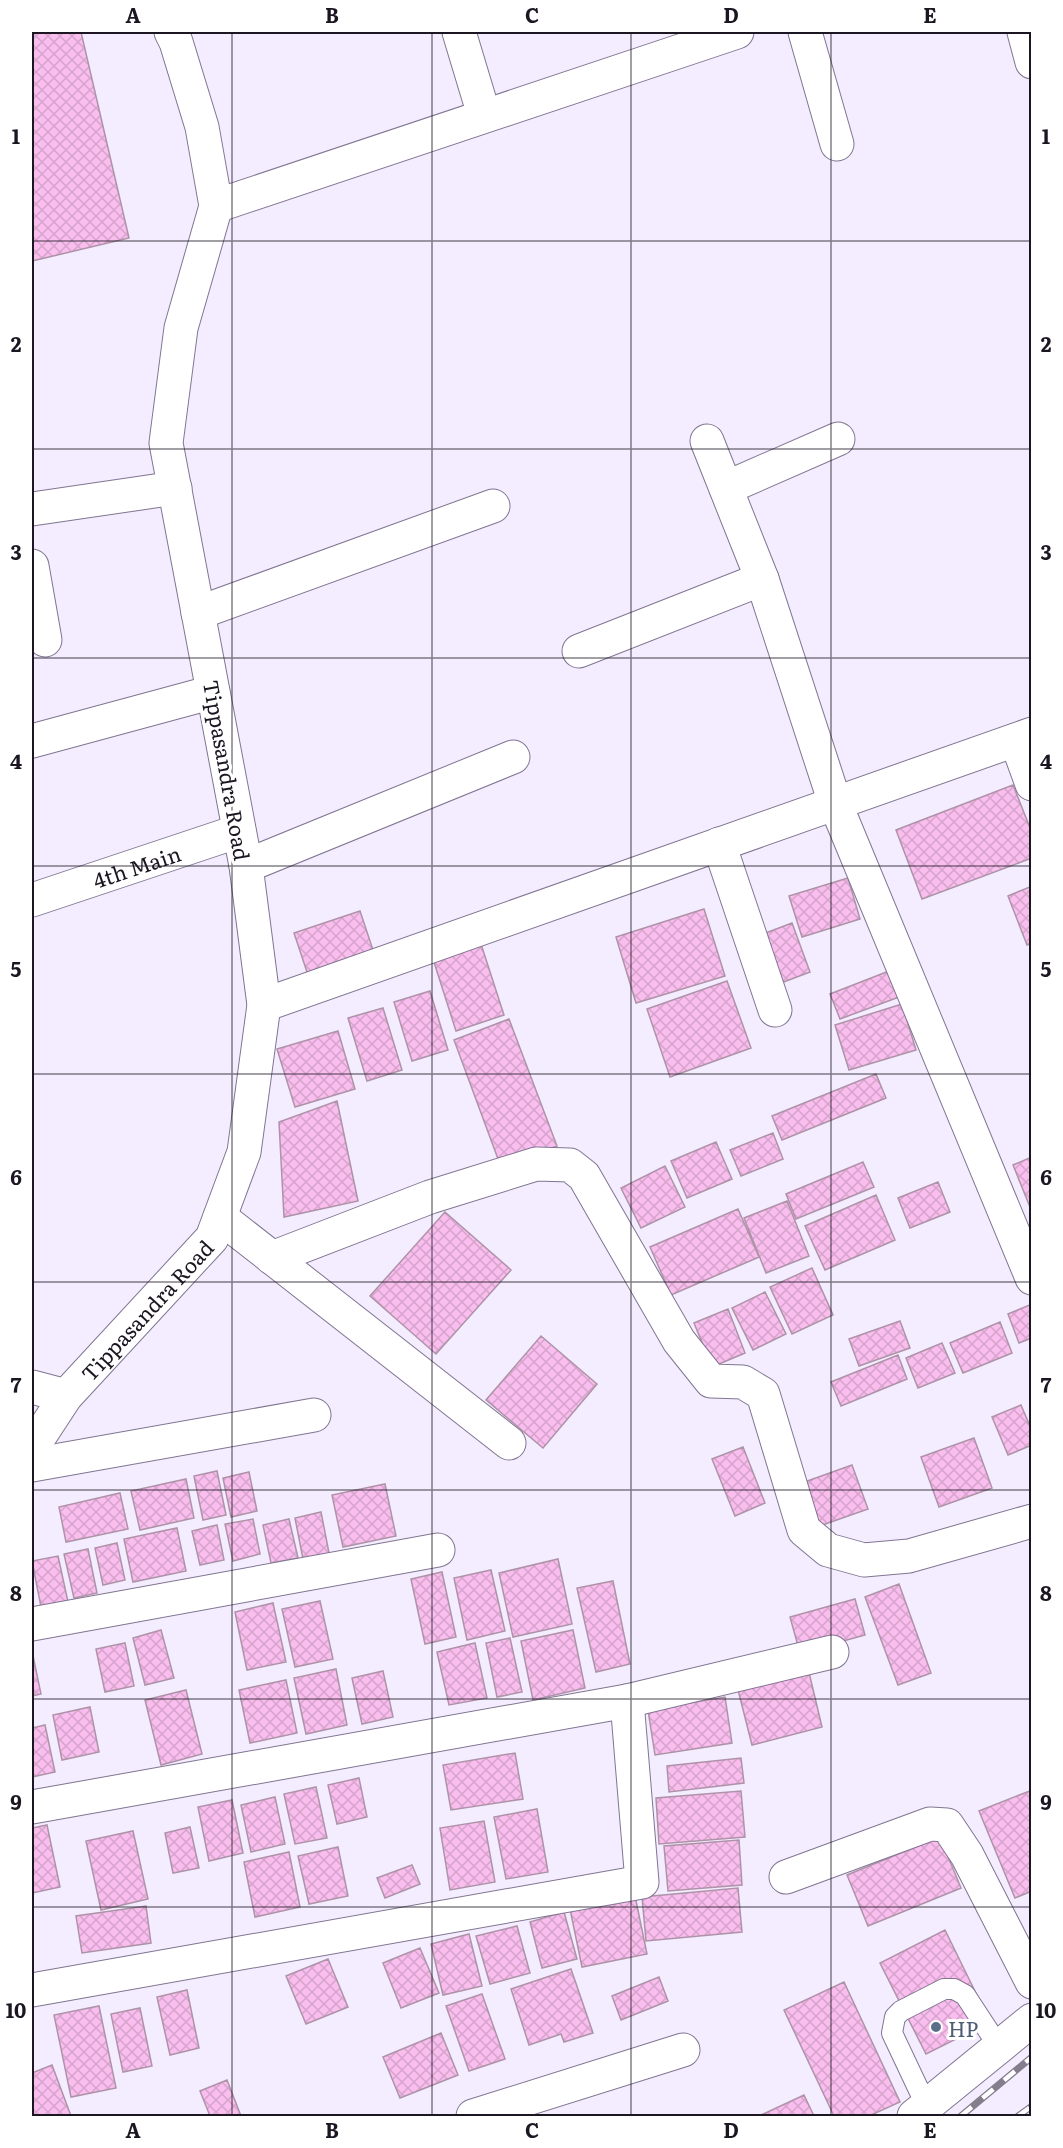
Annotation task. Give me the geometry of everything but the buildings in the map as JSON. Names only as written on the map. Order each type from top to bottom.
[{"type":"main road","name":"Tippasandra Road","points":[[32,1448],[66,1396],[212,1238],[244,1152],[264,1005],[246,867],[166,443],[181,328],[216,207],[202,127],[171,32]]},
{"type":"main road","points":[[459,32],[484,115]]},
{"type":"main road","points":[[216,207],[484,115],[737,32]]},
{"type":"main road","points":[[805,32],[837,144]]},
{"type":"main road","points":[[1024,32],[1032,62]]},
{"type":"main road","points":[[726,488],[838,439]]},
{"type":"main road","points":[[707,441],[762,579],[835,804],[1032,1278]]},
{"type":"main road","points":[[32,509],[175,488]]},
{"type":"main road","points":[[198,613],[493,506]]},
{"type":"main road","points":[[32,566],[45,640]]},
{"type":"main road","points":[[579,651],[762,579]]},
{"type":"main road","points":[[32,741],[213,692]]},
{"type":"main road","points":[[264,1005],[1024,737],[1032,784]]},
{"type":"main road","points":[[246,867],[513,757]]},
{"type":"main road","name":"4th Main","points":[[32,900],[239,831]]},
{"type":"main road","points":[[719,844],[775,1010]]},
{"type":"main road","points":[[272,1258],[430,1197],[514,1170],[536,1164],[570,1165],[584,1176],[679,1341],[711,1381],[743,1382],[763,1394],[804,1530],[828,1550],[864,1560],[909,1556],[1032,1521]]},
{"type":"main road","points":[[220,1217],[509,1443]]},
{"type":"main road","points":[[32,1388],[66,1396]]},
{"type":"main road","points":[[32,1465],[314,1415]]},
{"type":"main road","points":[[32,1624],[438,1550]]},
{"type":"main road","points":[[32,1808],[627,1701],[832,1652]]},
{"type":"main road","points":[[32,1990],[642,1882],[627,1701]]},
{"type":"main road","points":[[786,1877],[930,1824],[947,1825],[967,1855],[1032,1982]]},
{"type":"main road","points":[[920,2111],[1032,2020]]},
{"type":"main road","points":[[487,2114],[683,2050]]},
{"type":"lane","points":[[920,2111],[892,2033],[895,2017],[901,2010],[944,1989],[954,1989],[965,1995],[999,2046]]},
{"type":"railway","points":[[961,2116],[1032,2057]]},
{"type":"railway","points":[[1018,2116],[1032,2106]]},
{"type":"place","name":"HP","points":[[936,2027]]}]
